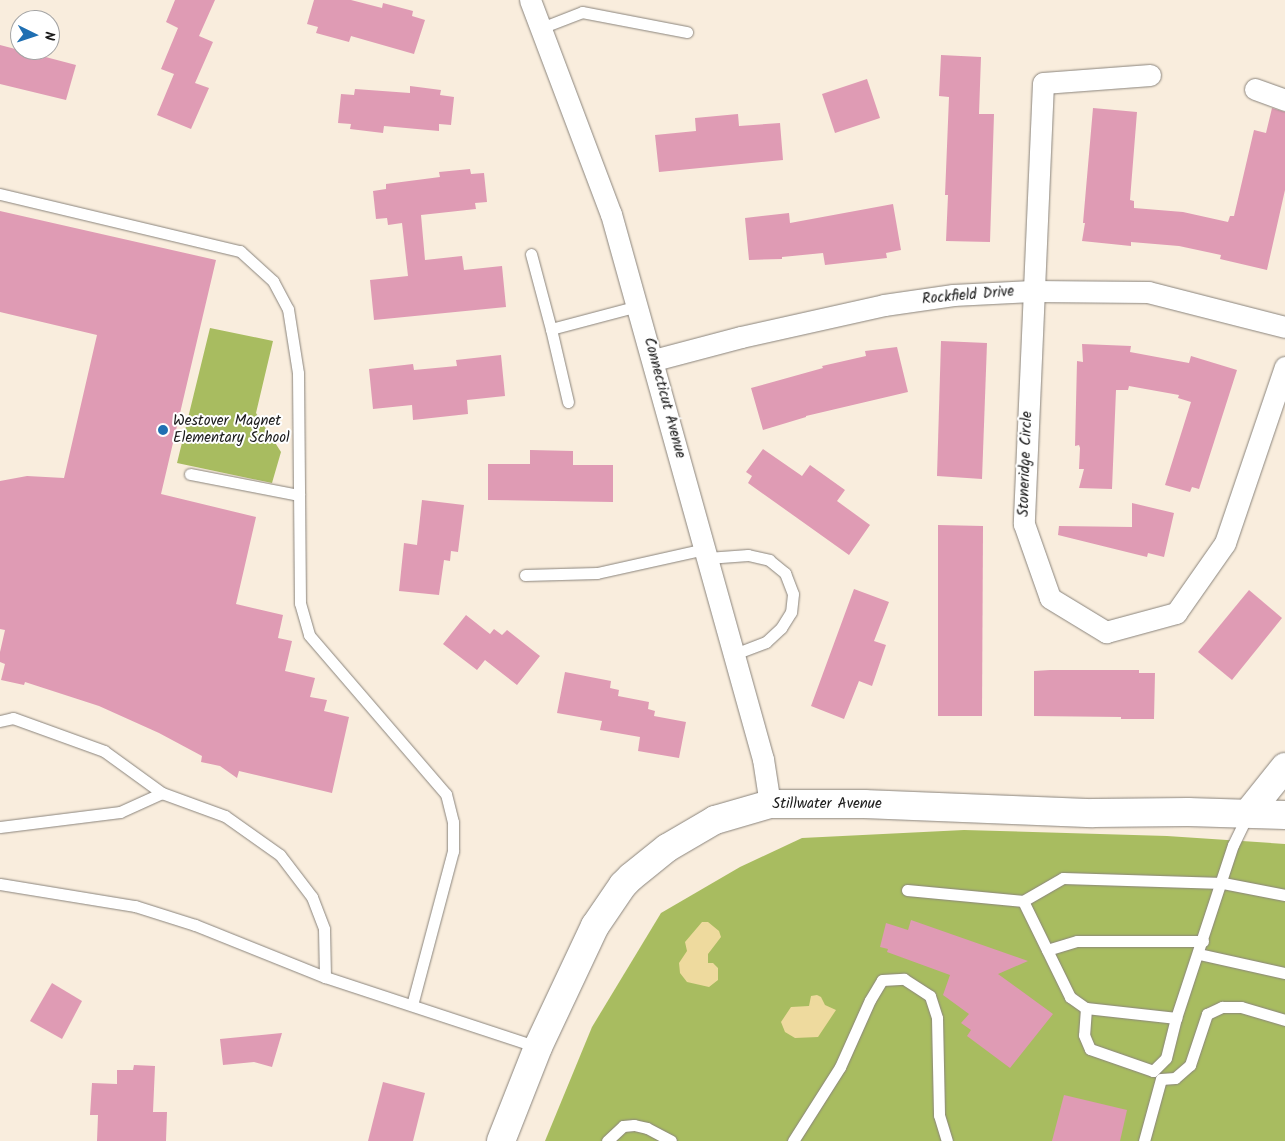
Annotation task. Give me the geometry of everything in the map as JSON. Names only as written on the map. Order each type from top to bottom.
[{"type":"main road","points":[[1248,813],[1285,767]]},
{"type":"main road","name":"Stillwater Avenue","points":[[501,1141],[538,1048],[595,926],[623,885],[667,848],[715,820],[770,804],[864,804],[1093,813],[1248,813],[1285,815]]},
{"type":"street","name":"Connecticut Avenue","points":[[530,0],[611,214],[654,360],[734,654],[762,759],[770,804]]},
{"type":"street","name":"Stoneridge Circle","points":[[1150,75],[1043,83],[1032,291],[1024,524],[1050,598],[1106,632],[1176,613],[1225,543],[1285,366]]},
{"type":"street","points":[[1255,90],[1285,100]]},
{"type":"street","name":"Rockfield Drive","points":[[654,360],[741,337],[884,305],[953,295],[1032,291],[1148,292],[1285,327]]},
{"type":"lane","points":[[541,28],[582,12],[687,32]]},
{"type":"lane","points":[[0,194],[240,251],[273,281],[288,309],[298,373],[300,603],[309,635],[446,794],[453,822],[453,851],[412,1005]]},
{"type":"lane","points":[[531,254],[552,328],[568,402]]},
{"type":"lane","points":[[552,328],[638,306]]},
{"type":"lane","points":[[190,474],[299,495]]},
{"type":"lane","points":[[525,575],[597,573],[706,553],[748,555],[769,560],[785,573],[793,594],[791,612],[781,628],[766,642],[734,654]]},
{"type":"lane","points":[[0,721],[13,718],[104,751],[162,792],[225,816],[280,855],[312,897],[324,928],[325,977]]},
{"type":"lane","points":[[0,827],[120,812],[162,792]]},
{"type":"lane","points":[[1144,1141],[1157,1075],[1166,1058],[1176,1018],[1199,954],[1233,845],[1248,813]]},
{"type":"lane","points":[[907,890],[1023,900],[1063,878],[1222,883],[1285,895]]},
{"type":"lane","points":[[0,884],[135,906],[195,925],[325,977],[538,1048]]},
{"type":"lane","points":[[1023,900],[1070,997],[1086,1008],[1176,1018]]},
{"type":"lane","points":[[1047,950],[1077,941],[1203,941]]},
{"type":"lane","points":[[1199,954],[1285,973]]},
{"type":"lane","points":[[792,1141],[840,1067],[870,1000],[882,980],[904,979],[930,996],[937,1018],[940,1115],[947,1141]]},
{"type":"lane","points":[[1086,1008],[1084,1035],[1090,1049],[1157,1075],[1175,1078],[1190,1065],[1207,1014],[1222,1007],[1241,1007],[1285,1020]]},
{"type":"lane","points":[[607,1141],[610,1136],[623,1126],[634,1125],[646,1128],[671,1141]]},
{"type":"green space","points":[[210,328],[273,341],[256,413],[281,452],[272,483],[177,463]]},
{"type":"green space","points":[[964,830],[1167,836],[1285,844],[1285,1141],[545,1141],[592,1027],[661,913],[740,867],[802,838]]},
{"type":"sand","points":[[702,922],[708,922],[719,931],[721,937],[708,954],[708,963],[713,963],[718,968],[718,980],[709,987],[687,982],[680,973],[679,963],[687,951],[685,942]]},
{"type":"sand","points":[[817,995],[821,997],[825,1005],[836,1010],[818,1037],[795,1038],[785,1032],[781,1022],[791,1007],[809,1006],[811,996]]},
{"type":"building","points":[[175,0],[215,0],[199,36],[213,42],[195,83],[209,88],[191,129],[157,115],[174,74],[161,69],[178,28],[166,22]]},
{"type":"building","points":[[314,0],[351,0],[382,8],[383,3],[413,11],[412,16],[425,20],[414,54],[351,36],[349,42],[316,33],[318,27],[307,24]]},
{"type":"building","points":[[0,45],[10,48],[10,60],[57,60],[76,65],[66,100],[0,84]]},
{"type":"building","points":[[941,55],[981,57],[979,114],[994,114],[990,242],[946,241],[948,195],[945,195],[949,97],[939,96]]},
{"type":"building","points":[[867,79],[880,118],[835,133],[822,94]]},
{"type":"building","points":[[410,86],[441,90],[440,95],[454,97],[451,125],[439,124],[439,131],[384,126],[383,133],[350,129],[351,124],[338,123],[341,94],[354,95],[355,89],[410,93]]},
{"type":"building","points":[[1093,108],[1137,112],[1130,200],[1134,201],[1134,208],[1183,212],[1228,222],[1230,216],[1234,216],[1254,130],[1266,133],[1272,108],[1285,112],[1285,190],[1267,270],[1220,259],[1221,255],[1179,246],[1131,242],[1131,246],[1082,241],[1085,223],[1083,223]]},
{"type":"building","points":[[738,114],[739,126],[780,123],[783,160],[659,172],[655,135],[696,131],[695,118]]},
{"type":"building","points":[[470,169],[471,174],[484,173],[487,202],[475,203],[476,209],[421,215],[425,260],[462,256],[464,270],[502,266],[506,307],[374,320],[370,280],[408,276],[402,223],[388,225],[387,218],[376,219],[373,191],[386,189],[386,184],[440,177],[439,172]]},
{"type":"building","points":[[893,204],[901,250],[886,253],[887,258],[825,265],[823,253],[782,257],[782,259],[749,260],[745,218],[789,213],[790,223]]},
{"type":"building","points":[[0,211],[216,260],[161,494],[256,517],[236,604],[283,615],[278,638],[292,641],[285,671],[315,678],[310,697],[327,700],[324,711],[349,717],[332,793],[239,771],[237,778],[220,766],[201,762],[202,756],[159,733],[99,706],[25,682],[24,685],[1,680],[5,664],[0,662],[0,652],[5,630],[0,629],[0,481],[27,476],[64,478],[97,335],[0,312]]},
{"type":"building","points":[[941,341],[987,343],[982,479],[937,476]]},
{"type":"building","points":[[1082,344],[1131,346],[1130,352],[1189,363],[1191,356],[1237,370],[1199,489],[1192,487],[1190,492],[1165,485],[1191,402],[1178,398],[1179,395],[1129,386],[1128,390],[1116,390],[1112,489],[1079,488],[1084,469],[1079,469],[1080,448],[1079,445],[1075,446],[1077,361],[1083,362]]},
{"type":"building","points":[[897,347],[908,392],[806,416],[763,430],[751,388],[823,368],[822,366],[866,356],[865,351]]},
{"type":"building","points":[[501,355],[505,396],[467,400],[468,414],[413,420],[412,405],[373,409],[369,369],[413,364],[414,370],[457,366],[456,360]]},
{"type":"building","points":[[763,449],[802,476],[810,465],[845,490],[837,501],[870,525],[849,555],[748,483],[752,476],[746,472]]},
{"type":"building","points":[[530,450],[573,451],[573,465],[613,465],[613,502],[488,500],[488,464],[530,464]]},
{"type":"building","points":[[422,500],[464,505],[458,552],[451,551],[450,561],[444,560],[439,595],[399,591],[404,543],[417,545]]},
{"type":"building","points":[[1132,503],[1174,513],[1164,557],[1148,553],[1147,557],[1058,535],[1059,526],[1132,527]]},
{"type":"building","points":[[938,525],[983,526],[982,716],[938,716]]},
{"type":"building","points":[[854,589],[889,602],[874,641],[886,645],[872,686],[859,681],[844,719],[811,706]]},
{"type":"building","points":[[1249,590],[1282,618],[1232,680],[1198,652]]},
{"type":"building","points":[[466,615],[490,634],[494,629],[502,635],[507,630],[540,656],[517,685],[485,660],[477,670],[443,644]]},
{"type":"building","points":[[1139,670],[1139,673],[1155,673],[1154,719],[1034,716],[1034,671]]},
{"type":"building","points":[[565,672],[611,681],[610,688],[619,690],[618,696],[649,702],[648,709],[655,711],[654,716],[686,722],[679,758],[638,751],[640,737],[600,730],[602,721],[557,713]]},
{"type":"building","points":[[911,920],[1028,961],[998,974],[1053,1014],[1010,1068],[967,1036],[971,1030],[961,1023],[969,1014],[943,995],[950,975],[887,952],[888,949],[880,947],[886,923],[908,930]]},
{"type":"building","points":[[52,983],[82,1001],[62,1039],[30,1021]]},
{"type":"building","points":[[282,1033],[272,1067],[254,1062],[223,1065],[220,1039]]},
{"type":"building","points":[[134,1065],[155,1066],[153,1112],[167,1112],[166,1141],[97,1141],[98,1115],[90,1115],[92,1083],[117,1084],[117,1070],[133,1070]]},
{"type":"building","points":[[383,1082],[425,1093],[413,1141],[368,1141]]},
{"type":"building","points":[[1064,1095],[1127,1110],[1120,1141],[1052,1141]]},
{"type":"place","name":"Westover Magnet Elementary School","points":[[163,430]]}]
